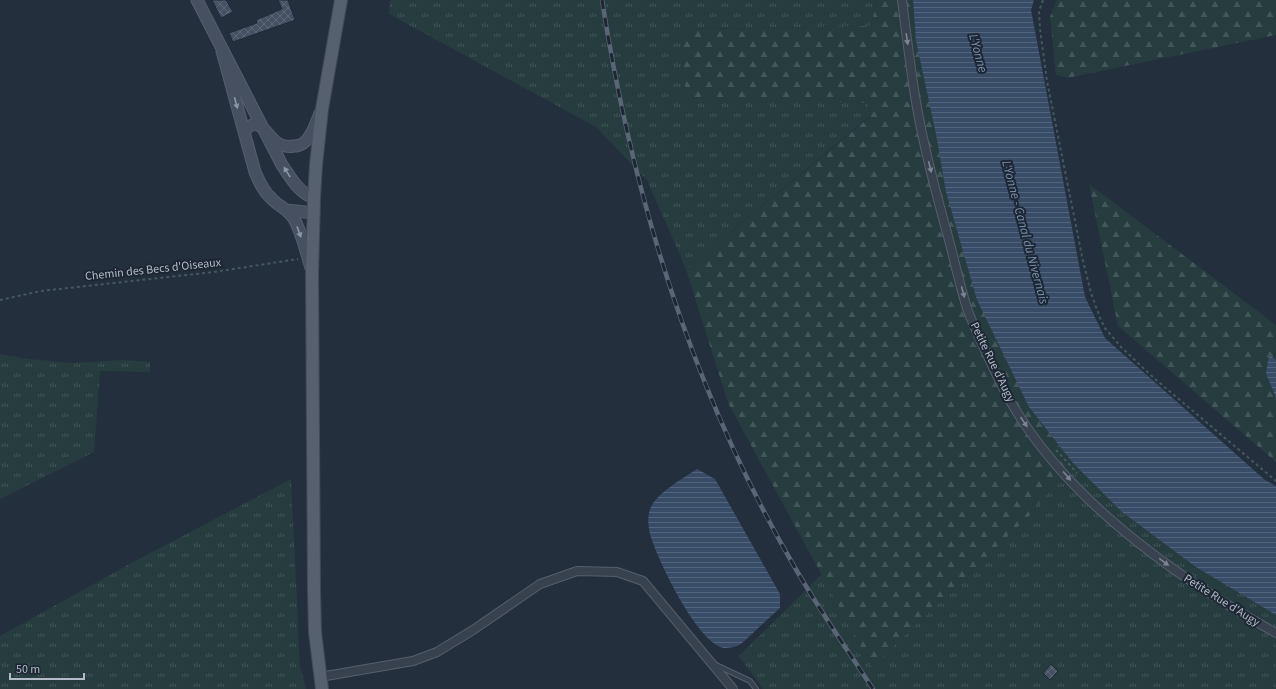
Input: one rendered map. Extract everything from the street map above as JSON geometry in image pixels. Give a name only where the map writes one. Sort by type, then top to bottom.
[{"type":"main road","points":[[197,0],[261,126],[290,178],[308,196],[314,198]]},
{"type":"main road","points":[[322,689],[315,632],[314,590],[312,274],[314,198],[322,109],[342,0]]},
{"type":"main road","points":[[222,51],[255,172],[260,184],[270,198],[286,210],[293,218],[299,229],[312,274]]},
{"type":"main road","points":[[244,131],[250,125],[254,124],[261,126],[276,142],[282,145],[297,146],[305,142],[310,136],[322,109]]},
{"type":"main road","points":[[286,210],[314,213]]},
{"type":"street","name":"Petite Rue d'Augy","points":[[902,0],[915,97],[925,148],[940,209],[968,310],[990,363],[1008,398],[1046,452],[1080,491],[1128,535],[1174,570],[1213,596],[1276,633]]},
{"type":"street","points":[[320,677],[413,661],[437,652],[473,630],[540,584],[577,570],[617,572],[643,581],[733,689]]},
{"type":"lane","points":[[711,663],[750,681],[756,689]]},
{"type":"path","points":[[1043,0],[1039,11],[1040,29],[1048,87],[1083,261],[1100,318],[1112,337],[1132,358],[1276,481]]},
{"type":"path","name":"Chemin des Becs d'Oiseaux","points":[[0,300],[40,291],[214,272],[291,261],[307,256]]},
{"type":"path","points":[[1054,447],[1078,475]]},
{"type":"green space","points":[[390,0],[877,0],[871,26],[681,29],[686,97],[868,102],[870,116],[686,269],[647,180],[596,127],[389,14]]},
{"type":"green space","points":[[877,0],[913,0],[916,41],[1029,407],[1072,462],[1030,515],[872,667],[728,403],[686,269],[870,117],[868,103],[686,97],[681,29],[871,26]]},
{"type":"green space","points":[[1057,0],[1276,0],[1276,35],[1067,78],[1056,75],[1050,17]]},
{"type":"green space","points":[[1089,184],[1276,325],[1276,462],[1118,326]]},
{"type":"green space","points":[[0,354],[28,359],[73,363],[123,360],[150,362],[150,372],[100,371],[94,452],[0,499]]},
{"type":"green space","points":[[1072,462],[1276,558],[1276,689],[763,689],[739,656],[822,574],[872,666],[1030,515]]},
{"type":"green space","points":[[291,479],[300,666],[306,689],[0,689],[0,636],[137,560]]},
{"type":"water","points":[[913,0],[1034,0],[1031,10],[1085,297],[1105,338],[1265,480],[1276,486],[1276,615],[1196,567],[1122,512],[1072,462],[1029,407],[977,300],[946,192],[936,134],[916,41]]},
{"type":"water","points":[[1269,355],[1276,360],[1276,398],[1266,373]]},
{"type":"water","points":[[697,469],[715,479],[780,594],[780,608],[738,646],[725,648],[715,644],[703,633],[691,618],[670,580],[649,531],[649,513],[654,501],[672,486]]},
{"type":"building","points":[[212,0],[226,0],[233,12],[221,18]]},
{"type":"building","points":[[278,0],[288,0],[295,20],[233,42],[229,33],[257,23],[256,20],[282,9]]},
{"type":"building","points":[[1051,664],[1058,671],[1050,680],[1043,673]]},
{"type":"railway","points":[[602,0],[615,74],[631,148],[650,220],[672,292],[697,363],[726,432],[758,500],[803,582],[873,689]]},
{"type":"water label","name":"L'Yonne","points":[[979,53]]},
{"type":"water label","name":"L'Yonne - Canal du Nivernais","points":[[1026,232]]}]
